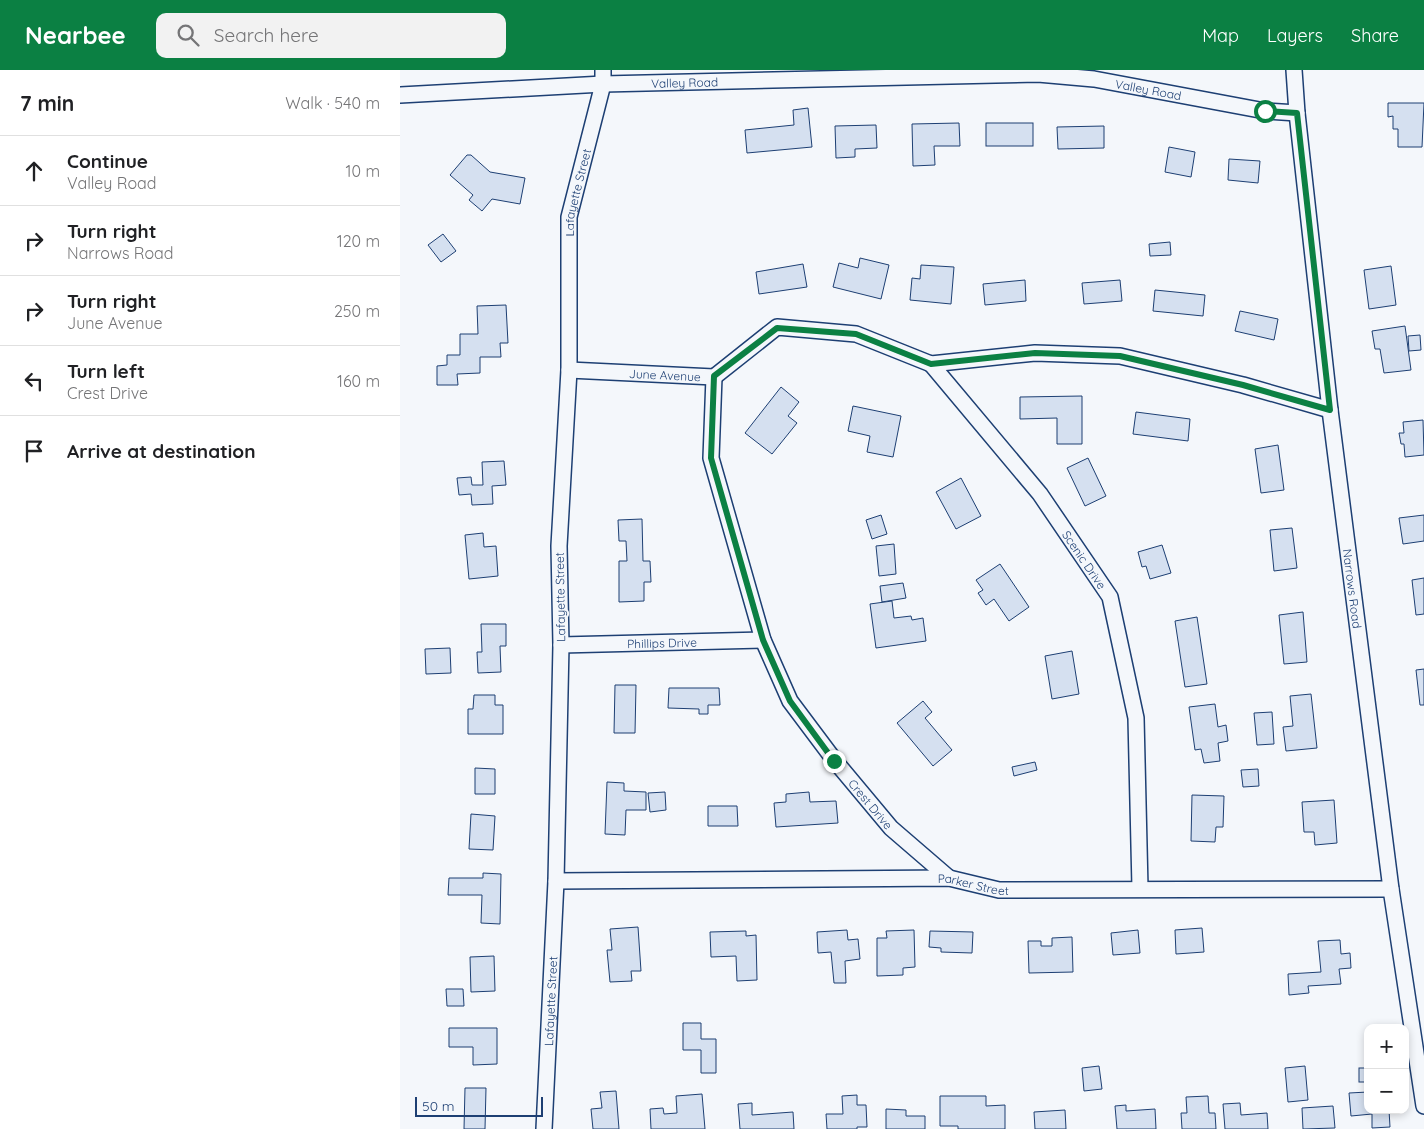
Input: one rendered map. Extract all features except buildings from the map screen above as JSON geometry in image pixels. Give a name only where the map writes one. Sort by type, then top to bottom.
[{"type":"street","name":"Narrows Road","points":[[1294,70],[1297,113],[1330,410],[1391,889],[1424,1106]]},
{"type":"street","name":"Valley Road","points":[[400,95],[603,77],[1038,74],[1094,79],[1265,111],[1297,113]]},
{"type":"street","name":"Lafayette Street","points":[[544,1129],[556,881],[561,645],[559,546],[569,370],[570,217],[603,77]]},
{"type":"street","name":"June Avenue","points":[[569,370],[714,376],[777,328],[856,334],[931,364],[1035,353],[1120,356],[1243,385],[1330,410]]},
{"type":"street","name":"Scenic Drive","points":[[931,364],[1040,494],[1110,597],[1136,718],[1140,888]]},
{"type":"street","name":"Crest Drive","points":[[714,376],[711,458],[763,640],[790,701],[834,761],[891,828],[949,878]]},
{"type":"street","name":"Phillips Drive","points":[[561,645],[763,640]]},
{"type":"street","name":"Parker Street","points":[[556,881],[949,878],[999,890],[1140,888],[1391,889]]},
{"type":"route","points":[[834,761],[790,701],[763,640],[711,458],[714,376],[777,328],[856,334],[931,364],[1035,353],[1120,356],[1243,385],[1330,410],[1297,113],[1265,111]]}]
